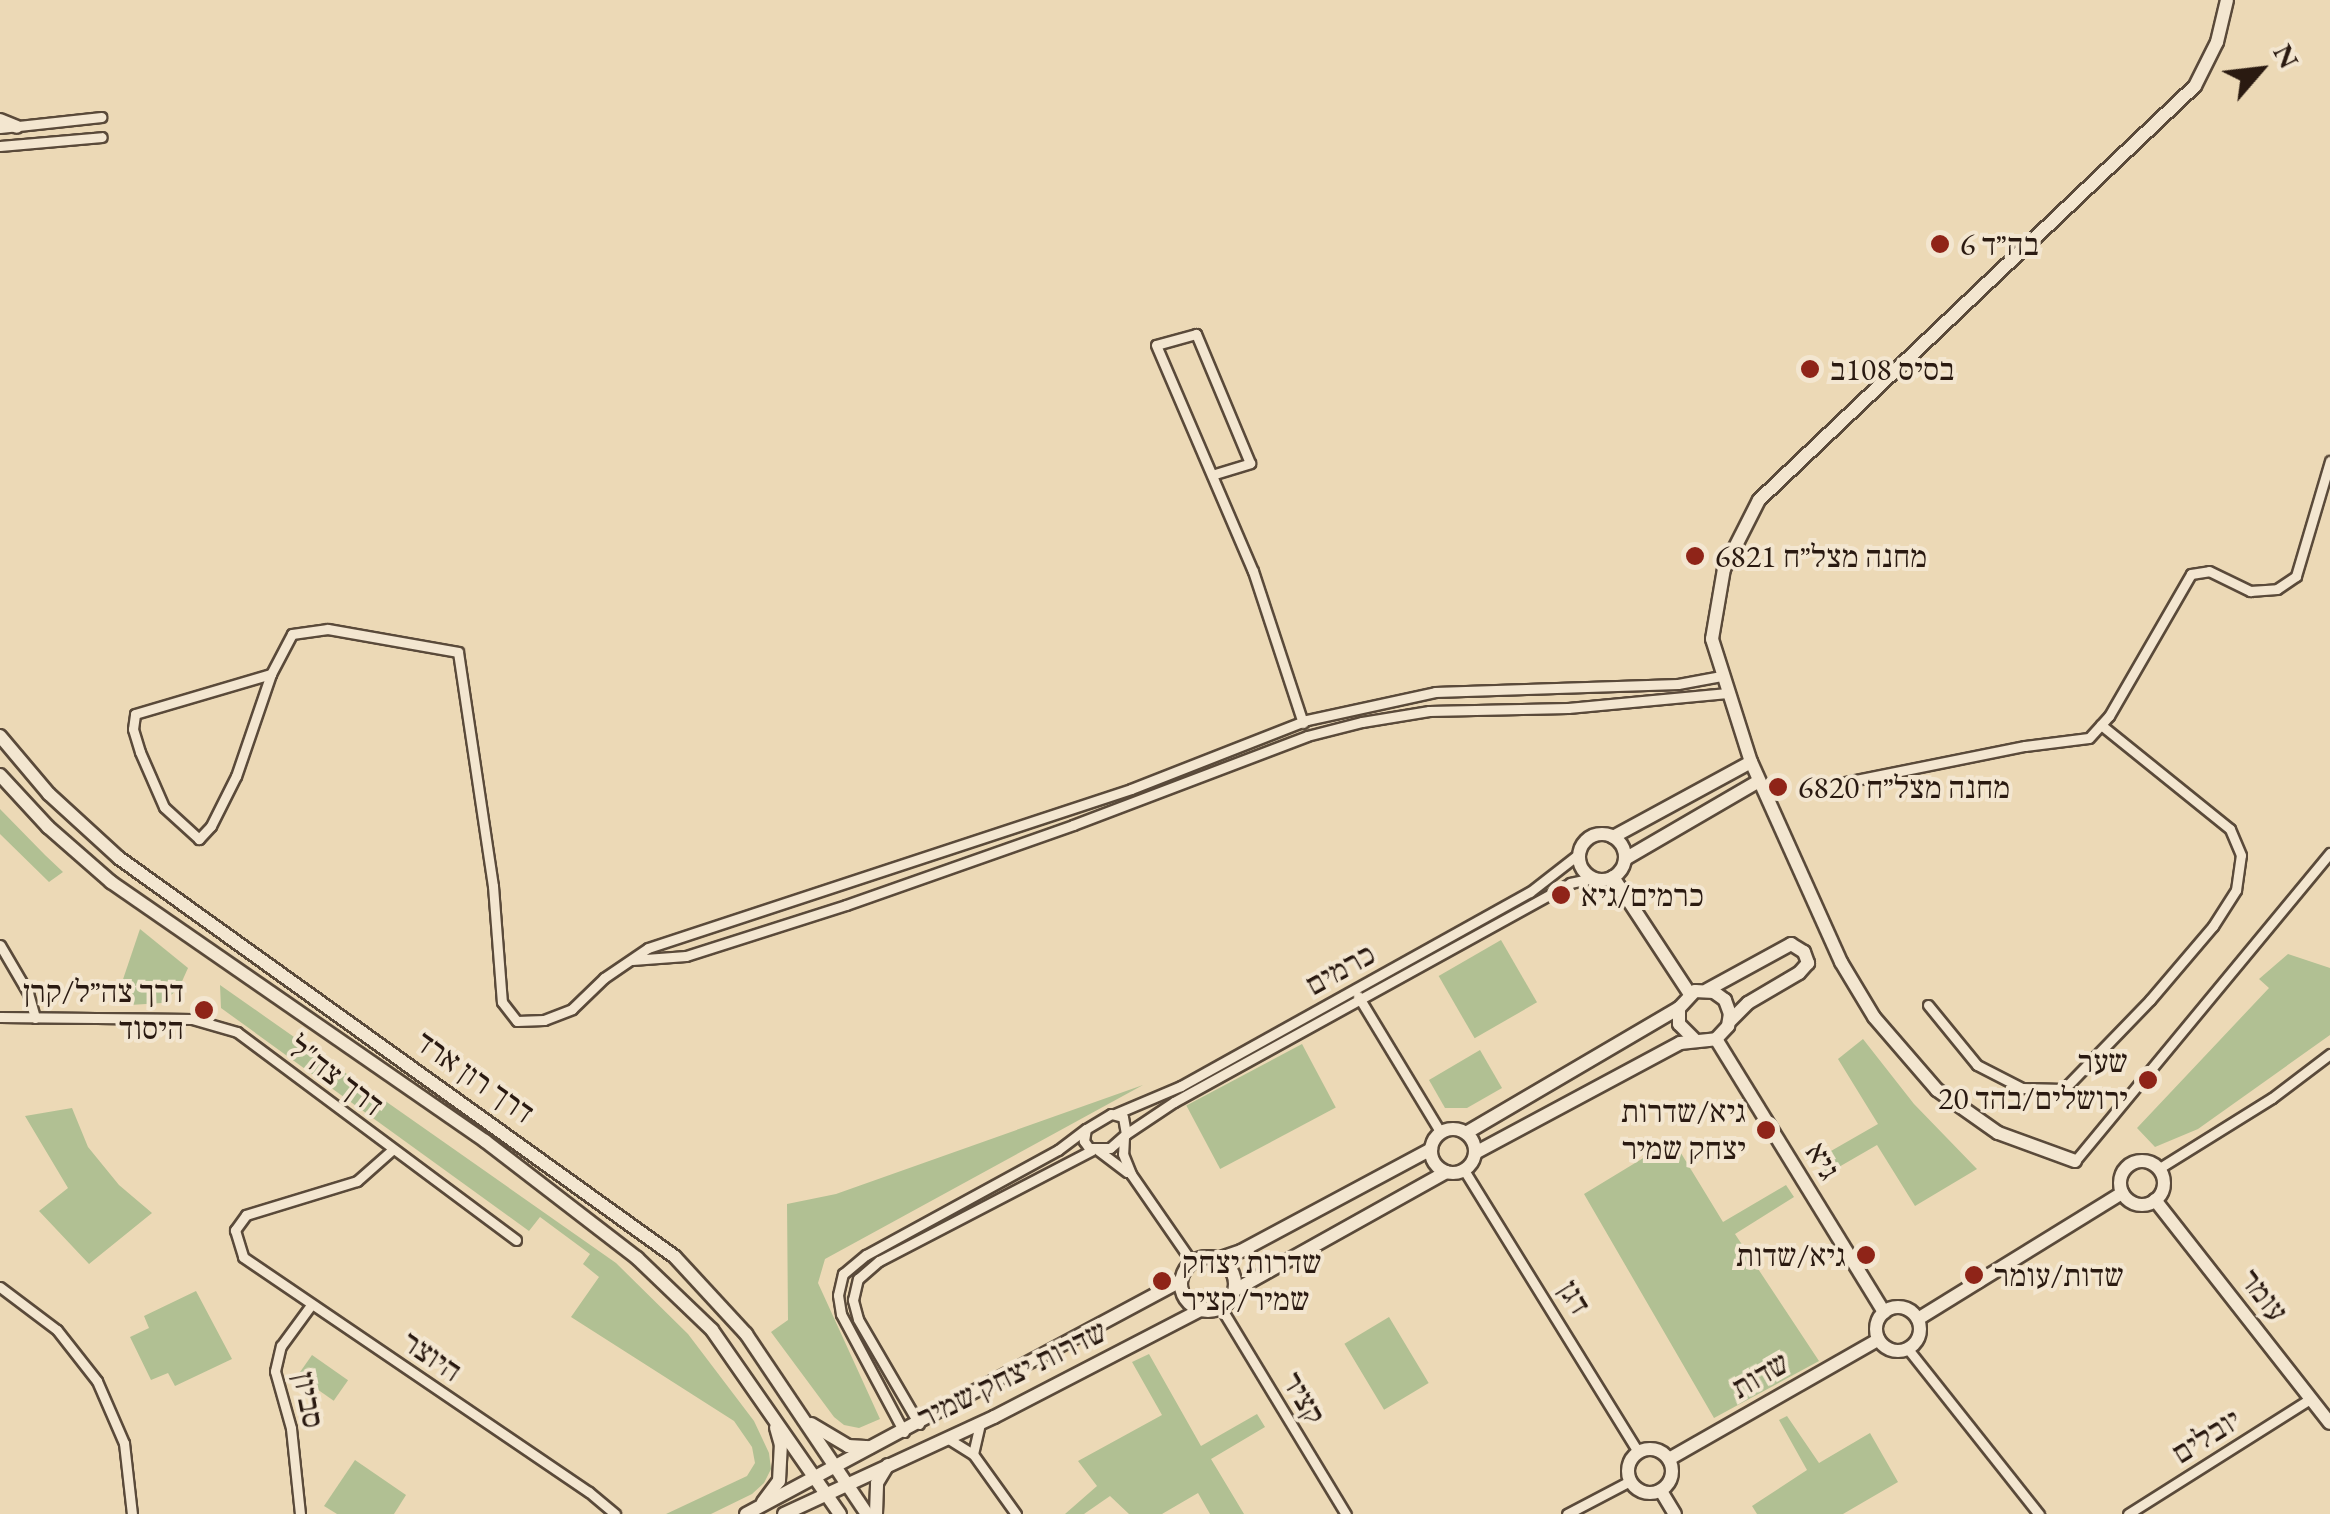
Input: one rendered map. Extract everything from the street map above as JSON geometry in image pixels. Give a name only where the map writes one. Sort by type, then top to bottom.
[{"type":"street","points":[[2227,0],[2217,42],[2195,86],[1759,500],[1724,569],[1712,638],[1721,676],[1759,781],[1841,962],[1874,1017],[1938,1090],[1998,1133],[2076,1162],[2330,852]]},
{"type":"street","points":[[0,128],[100,118]]},
{"type":"street","points":[[0,120],[17,127]]},
{"type":"street","points":[[0,146],[102,137]]},
{"type":"street","points":[[1214,474],[1250,463],[1196,334],[1156,345],[1214,474],[1306,736]]},
{"type":"street","points":[[1820,787],[2025,746],[2089,738],[2191,574],[2209,571],[2250,591],[2277,589],[2296,576],[2330,461]]},
{"type":"street","points":[[271,674],[135,714],[133,729],[140,752],[164,808],[199,839],[236,776],[271,674],[292,634],[346,632],[458,652],[493,886],[502,1002],[518,1021],[544,1020],[572,1009],[648,948],[1131,789],[1302,721],[1435,692],[1678,684],[1721,676]]},
{"type":"street","points":[[630,960],[686,956],[846,905],[1073,826],[1306,736],[1429,711],[1568,708],[1727,694]]},
{"type":"street","points":[[1928,1005],[1977,1065],[2022,1088],[2064,1090],[2150,1000],[2213,926],[2236,890],[2241,855],[2230,829],[2101,724]]},
{"type":"street","name":"דרך רון ארד","points":[[0,736],[48,794],[119,858],[675,1256],[746,1334],[867,1514]]},
{"type":"street","points":[[1614,878],[1593,878],[1583,870],[1580,853],[1594,836],[1613,837],[1751,762]]},
{"type":"street","name":"דרך רון ארד","points":[[0,775],[48,827],[111,882],[588,1216],[712,1330],[840,1514]]},
{"type":"street","points":[[1614,878],[1625,859],[1759,781]]},
{"type":"street","points":[[1613,837],[1622,846],[1625,859]]},
{"type":"street","name":"כרמים","points":[[1115,1114],[1182,1086],[1530,892],[1580,853]]},
{"type":"street","name":"כרמים","points":[[1125,1135],[1174,1102],[1570,883],[1593,878]]},
{"type":"street","points":[[1614,878],[1690,994]]},
{"type":"street","points":[[1192,1262],[1182,1281],[1188,1302],[1200,1310],[1221,1308],[1235,1290],[1446,1172],[1464,1170],[1476,1153],[1680,1042],[1716,1039],[1738,1010],[1800,973],[1808,963],[1804,952],[1791,944],[1707,990],[1690,994],[1679,1008],[1466,1133]]},
{"type":"street","points":[[0,945],[28,994],[35,1018]]},
{"type":"street","points":[[1355,990],[1441,1133]]},
{"type":"street","points":[[1707,990],[1725,1000],[1730,1021]]},
{"type":"street","points":[[1679,1008],[1680,1024],[1695,1040]]},
{"type":"street","name":"דרך צה\"ל","points":[[0,1018],[192,1020],[236,1032],[516,1240]]},
{"type":"street","name":"גיא","points":[[1716,1039],[1884,1312]]},
{"type":"street","points":[[2158,1170],[2272,1098],[2328,1054]]},
{"type":"street","points":[[904,1432],[841,1314],[838,1295],[843,1274],[866,1254],[1058,1150],[1098,1118],[1115,1114],[1126,1121],[1125,1160],[1192,1262]]},
{"type":"street","points":[[1086,1129],[1084,1141],[1136,1181]]},
{"type":"street","points":[[1192,1262],[1241,1251],[1431,1149],[1441,1133],[1453,1129],[1466,1133],[1476,1153]]},
{"type":"street","points":[[919,1424],[858,1319],[853,1300],[858,1280],[879,1261],[1094,1150],[1110,1148],[1125,1135]]},
{"type":"street","points":[[1431,1149],[1433,1161],[1446,1172]]},
{"type":"street","name":"היוצר","points":[[392,1150],[356,1181],[254,1211],[235,1230],[238,1248],[253,1266],[590,1492],[615,1514]]},
{"type":"street","points":[[2146,1162],[2158,1170],[2163,1182],[2155,1200],[2137,1204],[2122,1193],[2120,1180],[2132,1163],[2146,1162]]},
{"type":"street","name":"דגן","points":[[1464,1170],[1638,1452]]},
{"type":"street","points":[[1918,1319],[2122,1193]]},
{"type":"street","name":"עומר","points":[[2155,1200],[2330,1423]]},
{"type":"street","points":[[1218,1259],[1230,1268],[1235,1290]]},
{"type":"street","name":"שדרות יצחק שמיר","points":[[745,1514],[1182,1281]]},
{"type":"street","points":[[0,1287],[57,1330],[97,1381],[124,1443],[132,1514]]},
{"type":"street","name":"סביון","points":[[300,1514],[290,1428],[275,1371],[281,1346],[310,1305]]},
{"type":"street","name":"קציר","points":[[1221,1308],[1346,1514]]},
{"type":"street","points":[[1902,1308],[1918,1319],[1918,1340],[1908,1350],[1888,1350],[1878,1340],[1876,1325],[1884,1312],[1902,1308]]},
{"type":"street","name":"שדרות יצחק שמיר","points":[[784,1514],[980,1424],[1200,1310]]},
{"type":"street","name":"שדות","points":[[1669,1460],[1878,1340]]},
{"type":"street","points":[[1908,1350],[2039,1514]]},
{"type":"street","name":"יובלים","points":[[2128,1514],[2310,1399]]},
{"type":"street","points":[[745,1514],[769,1498],[779,1481],[782,1445],[772,1416]]},
{"type":"street","points":[[806,1420],[848,1446],[886,1442]]},
{"type":"street","points":[[974,1454],[980,1424]]},
{"type":"street","points":[[947,1438],[974,1454],[1016,1514]]},
{"type":"street","points":[[1655,1449],[1669,1460],[1672,1477],[1661,1491],[1644,1492],[1630,1480],[1629,1465],[1638,1452],[1655,1449]]},
{"type":"street","points":[[876,1514],[878,1483],[888,1465]]},
{"type":"street","points":[[1568,1514],[1630,1480]]},
{"type":"street","points":[[1661,1491],[1675,1514]]},
{"type":"green space","points":[[0,809],[63,872],[49,882],[0,834]]},
{"type":"green space","points":[[140,929],[188,968],[179,988],[162,1003],[114,1006]]},
{"type":"green space","points":[[1501,940],[1537,1002],[1475,1038],[1439,976]]},
{"type":"green space","points":[[2288,954],[2330,968],[2330,1035],[2198,1129],[2155,1147],[2137,1128],[2269,988],[2259,979]]},
{"type":"green space","points":[[220,985],[616,1263],[688,1334],[754,1421],[769,1453],[771,1469],[764,1483],[752,1494],[711,1514],[666,1514],[747,1476],[755,1463],[752,1447],[734,1421],[571,1317],[599,1277],[583,1264],[590,1254],[540,1217],[529,1231],[221,1008]]},
{"type":"green space","points":[[1863,1039],[1914,1104],[1977,1169],[1915,1206],[1877,1145],[1825,1175],[1817,1159],[1878,1124],[1838,1059]]},
{"type":"green space","points":[[1302,1044],[1336,1108],[1220,1169],[1186,1106]]},
{"type":"green space","points":[[1480,1050],[1502,1088],[1467,1108],[1445,1108],[1429,1080]]},
{"type":"green space","points":[[1143,1085],[825,1259],[818,1283],[880,1419],[859,1428],[844,1425],[834,1417],[771,1332],[788,1320],[787,1204],[836,1194]]},
{"type":"green space","points":[[72,1108],[88,1147],[119,1185],[152,1213],[89,1264],[39,1211],[68,1188],[25,1116]]},
{"type":"green space","points":[[1673,1140],[1723,1222],[1786,1185],[1794,1197],[1735,1234],[1819,1361],[1714,1418],[1584,1194]]},
{"type":"green space","points":[[196,1291],[232,1359],[175,1386],[168,1373],[151,1380],[130,1337],[149,1328],[144,1316]]},
{"type":"green space","points":[[1389,1317],[1429,1383],[1384,1410],[1344,1344]]},
{"type":"green space","points":[[1149,1354],[1201,1446],[1257,1414],[1265,1427],[1211,1459],[1244,1514],[1210,1514],[1198,1493],[1162,1514],[1129,1514],[1110,1496],[1084,1514],[1065,1514],[1097,1486],[1078,1461],[1162,1415],[1132,1362]]},
{"type":"green space","points":[[312,1355],[348,1380],[334,1401],[298,1375]]},
{"type":"green space","points":[[1787,1416],[1819,1463],[1870,1433],[1898,1482],[1843,1514],[1757,1514],[1752,1506],[1807,1470],[1779,1420]]},
{"type":"green space","points":[[355,1460],[406,1495],[394,1514],[337,1514],[324,1506]]},
{"type":"place","name":"בה״ד 6","points":[[1940,244]]},
{"type":"place","name":"בסיס 108ב","points":[[1810,369]]},
{"type":"place","name":"מחנה מצל״ח 6821","points":[[1695,556]]},
{"type":"place","name":"מחנה מצל״ח 6820","points":[[1778,787]]},
{"type":"place","name":"כרמים/גיא","points":[[1561,895]]},
{"type":"place","name":"דרך צה״ל/קרן היסוד","points":[[204,1010]]},
{"type":"place","name":"שער ירושלים/בהד 20","points":[[2148,1080]]},
{"type":"place","name":"גיא/שדרות יצחק שמיר","points":[[1766,1130]]},
{"type":"place","name":"גיא/שדות","points":[[1866,1255]]},
{"type":"place","name":"שדות/עומר","points":[[1974,1275]]},
{"type":"place","name":"שדרות יצחק שמיר/קציר","points":[[1162,1281]]}]
